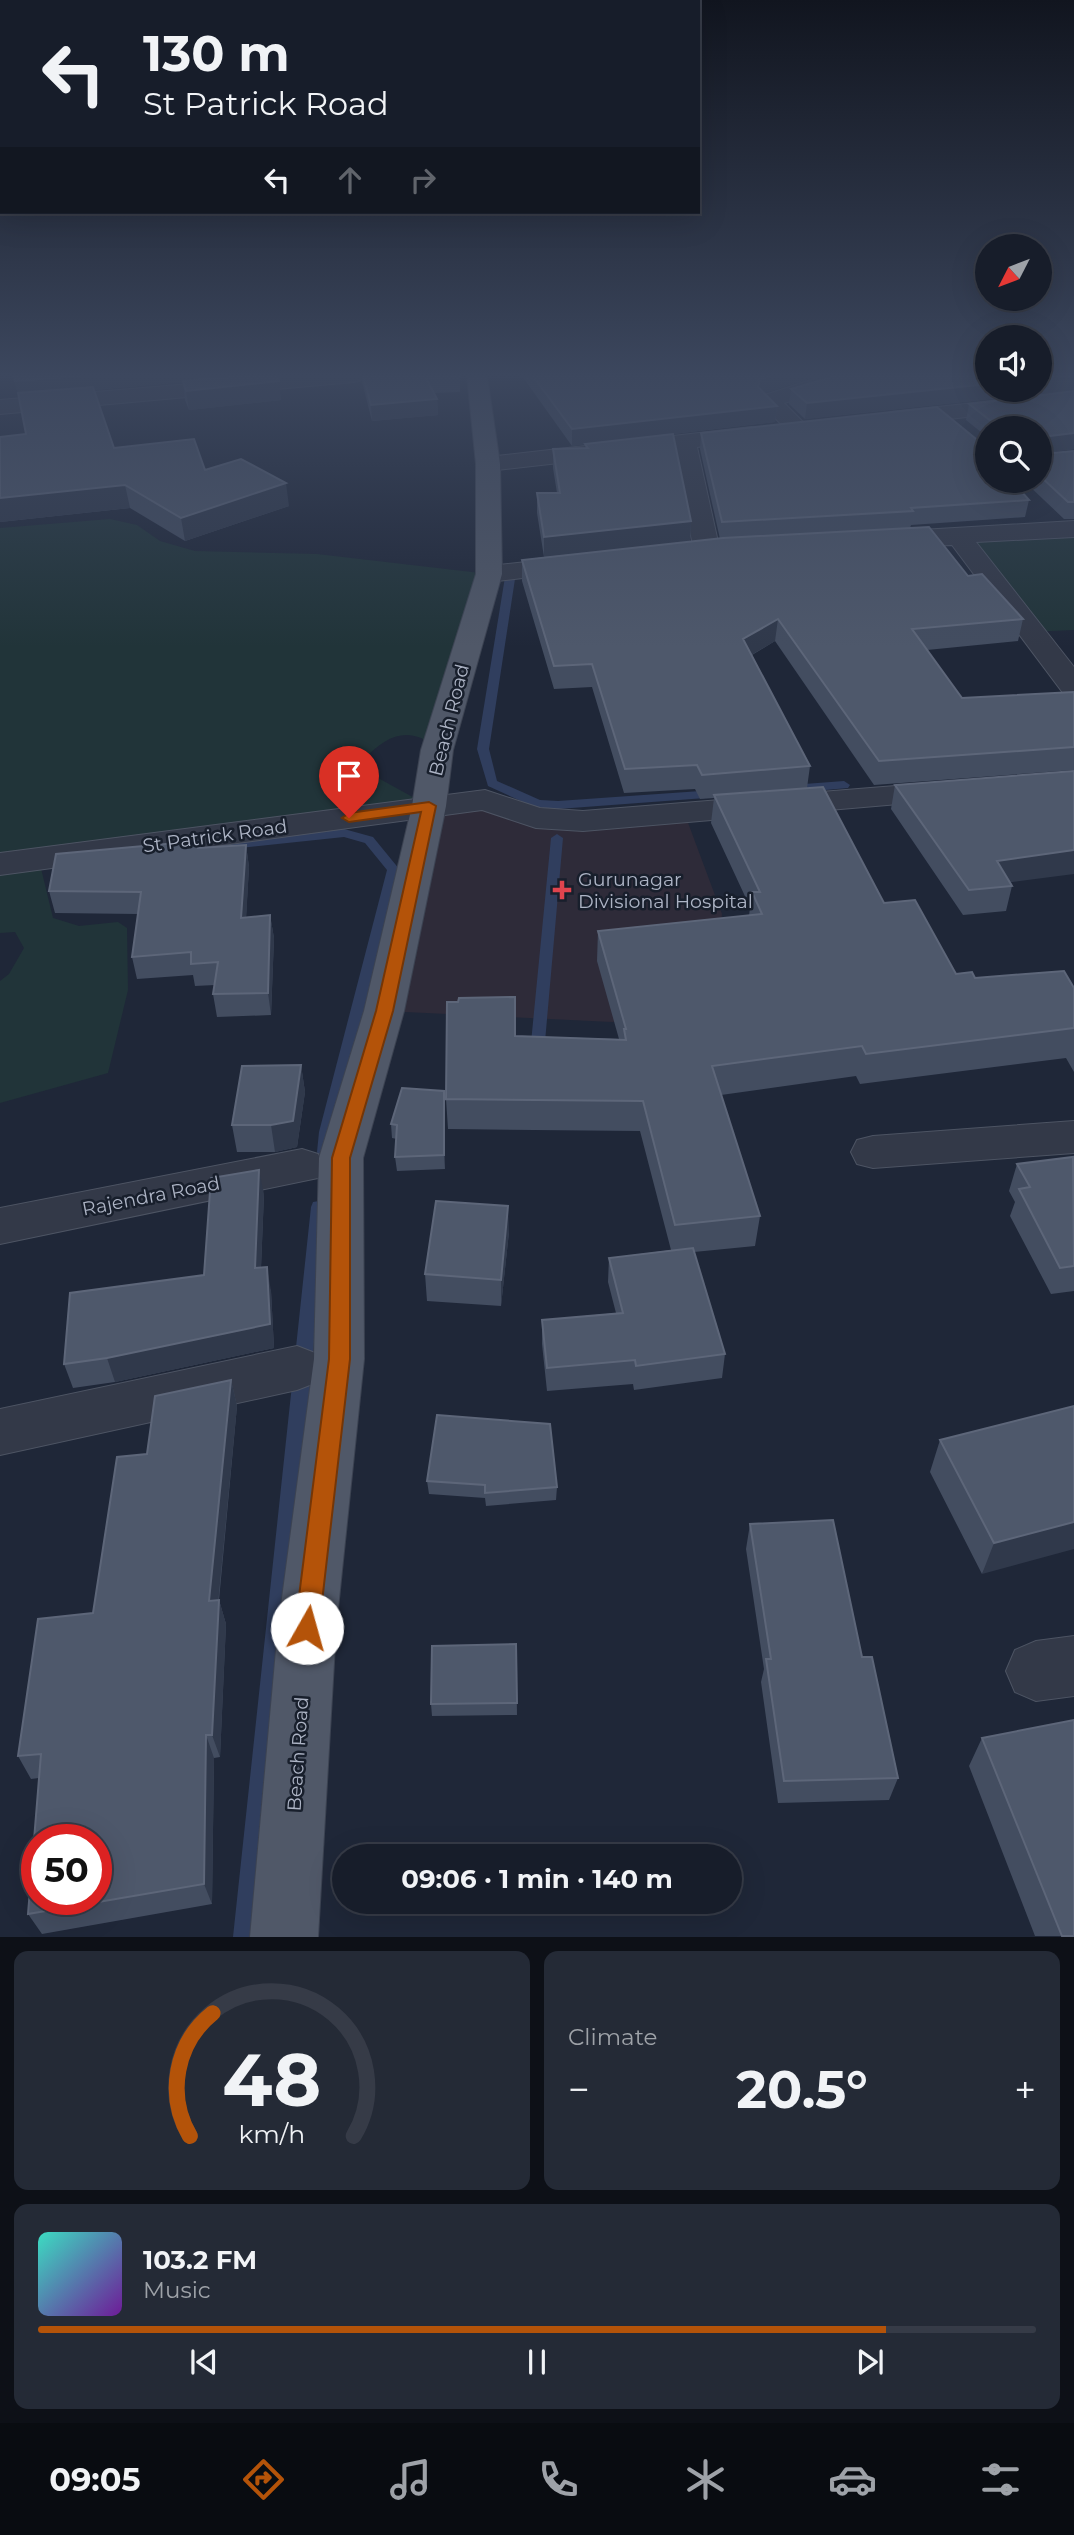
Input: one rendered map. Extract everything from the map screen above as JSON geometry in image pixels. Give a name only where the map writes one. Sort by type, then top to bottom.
[{"type":"main road","name":"Beach Road","points":[[284,1937],[307,1628],[339,1359],[341,1158],[384,1011],[429,806],[437,750],[489,574],[488,466]]},
{"type":"street","points":[[689,466],[707,551]]},
{"type":"street","points":[[1036,511],[1065,530]]},
{"type":"street","points":[[862,542],[1065,530]]},
{"type":"street","points":[[956,537],[1074,687]]},
{"type":"street","points":[[681,554],[734,548]]},
{"type":"street","points":[[489,574],[597,562]]},
{"type":"street","name":"St Patrick Road","points":[[0,863],[485,800],[536,818],[583,821],[976,789]]},
{"type":"street","points":[[873,1152],[1074,1138]]},
{"type":"street","name":"Rajendra Road","points":[[0,1226],[302,1166]]},
{"type":"street","points":[[0,1432],[297,1368]]},
{"type":"shaded area","name":"Gurunagar Divisional Hospital","points":[[485,800],[536,818],[684,812],[722,914],[719,944],[659,1019],[612,1022],[384,1011],[429,806]]},
{"type":"green space","points":[[110,519],[137,525],[160,541],[195,551],[317,554],[489,574],[438,748],[417,737],[398,736],[381,744],[363,760],[369,773],[429,806],[39,860],[53,918],[79,926],[118,922],[127,928],[128,990],[108,1073],[0,1103],[0,981],[9,974],[24,948],[15,932],[0,933],[0,528]]},
{"type":"green space","points":[[1074,529],[1074,630],[1030,632],[961,540]]},
{"type":"building","points":[[0,466],[204,466],[205,470],[217,466],[255,466],[286,483],[181,518],[125,485],[0,498]]},
{"type":"building","points":[[556,466],[680,466],[691,521],[544,537],[537,493],[560,493]]},
{"type":"building","points":[[709,466],[975,466],[975,493],[1023,493],[1029,500],[911,508],[913,511],[722,522]]},
{"type":"building","points":[[1052,466],[1074,466],[1074,502],[1068,502],[1052,487]]},
{"type":"building","points":[[929,527],[968,576],[982,574],[1023,619],[912,629],[962,698],[1074,692],[1074,747],[879,761],[778,619],[743,639],[810,766],[702,775],[697,765],[625,769],[592,664],[554,666],[522,560],[723,538]]},
{"type":"building","points":[[1074,771],[1074,850],[997,861],[1012,886],[969,890],[895,785]]},
{"type":"building","points":[[823,787],[884,903],[915,900],[956,974],[972,972],[975,978],[1064,971],[1074,988],[1074,1028],[866,1054],[862,1046],[712,1066],[760,1216],[675,1225],[643,1101],[446,1099],[447,1002],[458,1002],[459,998],[515,997],[515,1036],[626,1040],[626,1029],[598,931],[762,914],[752,892],[760,892],[714,795]]},
{"type":"building","points":[[198,841],[198,848],[246,845],[241,918],[270,915],[268,993],[213,994],[218,962],[191,964],[191,952],[132,957],[141,892],[49,891],[56,854]]},
{"type":"building","points":[[301,1065],[293,1121],[271,1125],[232,1125],[242,1066]]},
{"type":"building","points":[[402,1088],[444,1091],[444,1155],[395,1157],[397,1125],[391,1124]]},
{"type":"building","points":[[1073,1157],[1074,1266],[1060,1268],[1019,1189],[1030,1187],[1017,1164]]},
{"type":"building","points":[[259,1170],[255,1268],[267,1267],[270,1324],[107,1358],[64,1364],[70,1293],[204,1275],[211,1178]]},
{"type":"building","points":[[436,1201],[508,1206],[501,1280],[425,1274]]},
{"type":"building","points":[[693,1248],[725,1354],[636,1366],[635,1360],[547,1368],[542,1320],[623,1313],[609,1258]]},
{"type":"building","points":[[231,1380],[209,1601],[219,1600],[212,1735],[206,1735],[204,1884],[112,1900],[112,1824],[35,1824],[41,1754],[18,1756],[38,1619],[93,1613],[117,1457],[147,1454],[155,1396]]},
{"type":"building","points":[[1074,1406],[1074,1522],[994,1543],[940,1440]]},
{"type":"building","points":[[437,1415],[550,1424],[557,1487],[485,1493],[485,1485],[427,1481]]},
{"type":"building","points":[[833,1520],[862,1657],[872,1657],[898,1778],[784,1781],[766,1659],[771,1659],[750,1524]]},
{"type":"building","points":[[516,1644],[517,1703],[431,1704],[432,1646]]},
{"type":"building","points":[[1074,1720],[1074,1936],[1062,1936],[982,1738]]},
{"type":"waterway","points":[[525,575],[510,577],[483,749],[492,783],[538,804],[558,805],[715,794]]},
{"type":"waterway","points":[[791,789],[844,785]]},
{"type":"waterway","points":[[203,848],[344,833],[369,840],[394,870],[327,1132],[325,1152]]},
{"type":"waterway","points":[[537,1053],[557,838]]},
{"type":"waterway","points":[[245,1937],[319,1207]]},
{"type":"place","name":"Gurunagar Divisional Hospital","points":[[562,890]]},
{"type":"route","points":[[307,1628],[339,1359],[341,1158],[384,1011],[429,806],[349,818]]}]
